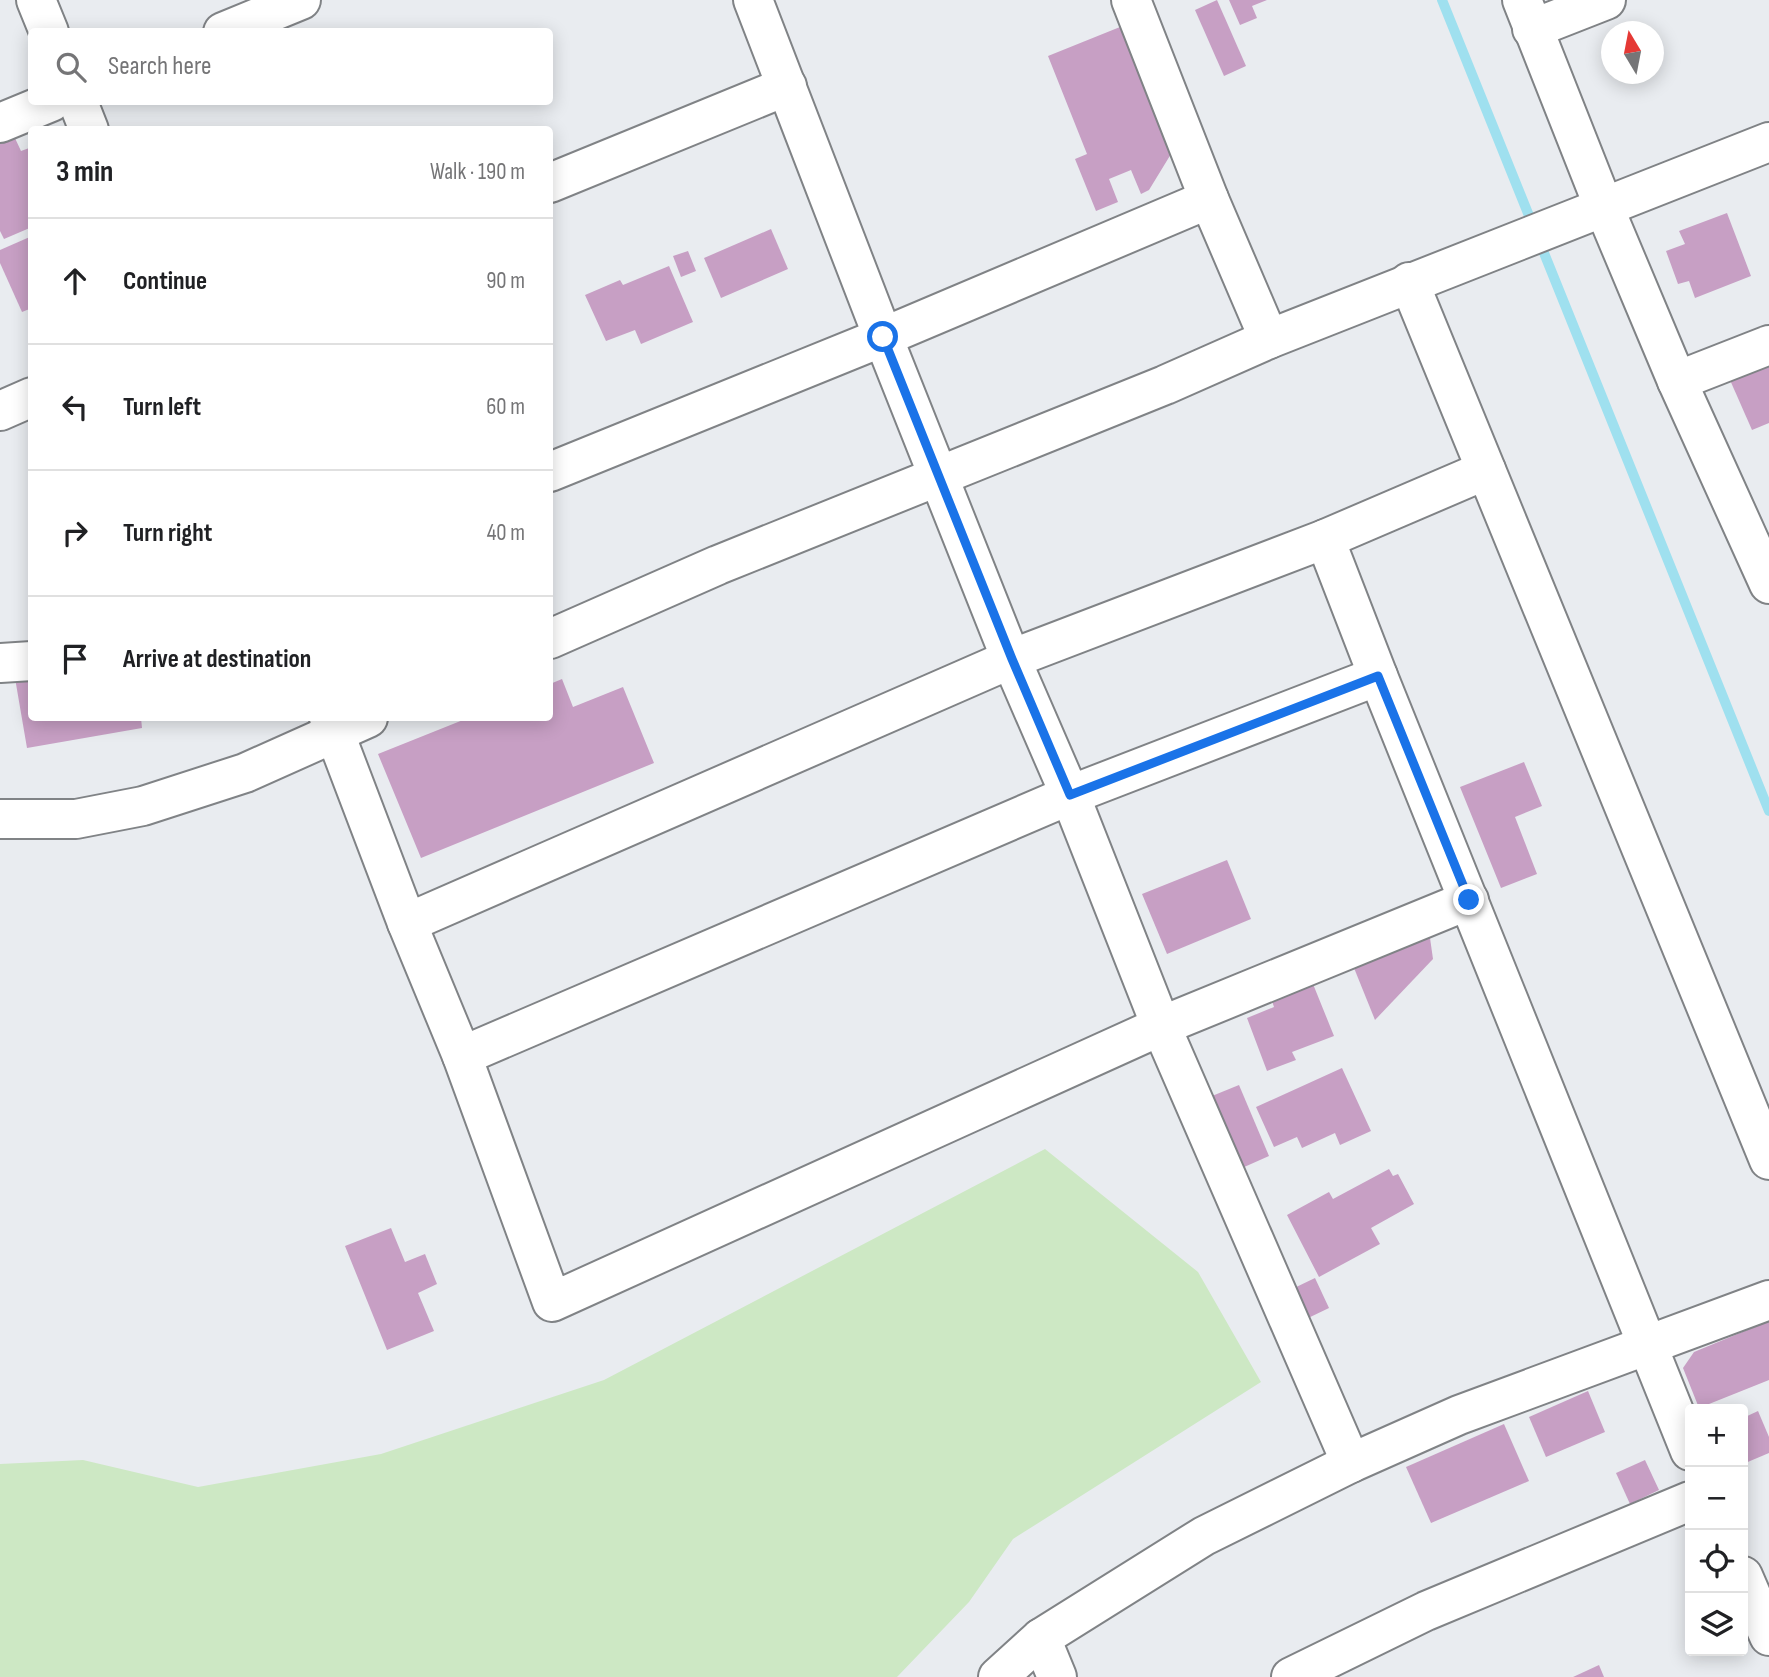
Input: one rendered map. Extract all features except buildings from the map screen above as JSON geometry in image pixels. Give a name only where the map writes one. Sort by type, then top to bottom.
[{"type":"street","points":[[36,0],[47,28]]},
{"type":"street","points":[[233,28],[301,0]]},
{"type":"street","points":[[753,0],[883,337],[1161,1026],[1351,1463]]},
{"type":"street","points":[[1131,0],[1209,199],[1269,339]]},
{"type":"street","points":[[1606,0],[1527,15],[1590,211],[1677,381],[1769,584]]},
{"type":"street","points":[[553,182],[787,86]]},
{"type":"street","points":[[0,123],[44,105]]},
{"type":"street","points":[[79,105],[87,126]]},
{"type":"street","points":[[553,638],[718,565],[1165,385],[1269,339],[1769,142]]},
{"type":"street","points":[[553,471],[883,337],[1209,199]]},
{"type":"street","points":[[1409,282],[1769,1160]]},
{"type":"street","points":[[1677,381],[1769,345]]},
{"type":"street","points":[[0,411],[28,399]]},
{"type":"street","points":[[407,923],[1012,659],[1325,539],[1486,471]]},
{"type":"street","points":[[1325,539],[1685,1438]]},
{"type":"street","points":[[0,663],[28,662]]},
{"type":"street","points":[[462,1056],[1070,795],[1378,676]]},
{"type":"street","points":[[0,819],[76,819],[143,806],[245,772],[344,722],[407,923],[462,1056],[552,1302],[1161,1026],[1469,900]]},
{"type":"street","points":[[998,1677],[1041,1638],[1204,1536],[1351,1463],[1459,1415],[1769,1300]]},
{"type":"street","points":[[1291,1677],[1426,1611],[1685,1503]]},
{"type":"street","points":[[1748,1588],[1769,1636]]},
{"type":"street","points":[[1041,1638],[1057,1677]]},
{"type":"green space","points":[[1045,1149],[1198,1272],[1261,1382],[1013,1539],[969,1602],[897,1677],[0,1677],[0,1464],[83,1460],[198,1487],[381,1454],[604,1380]]},
{"type":"waterway","points":[[1442,0],[1769,811]]},
{"type":"route","points":[[883,337],[1012,659],[1070,795],[1378,676],[1469,900]]}]
